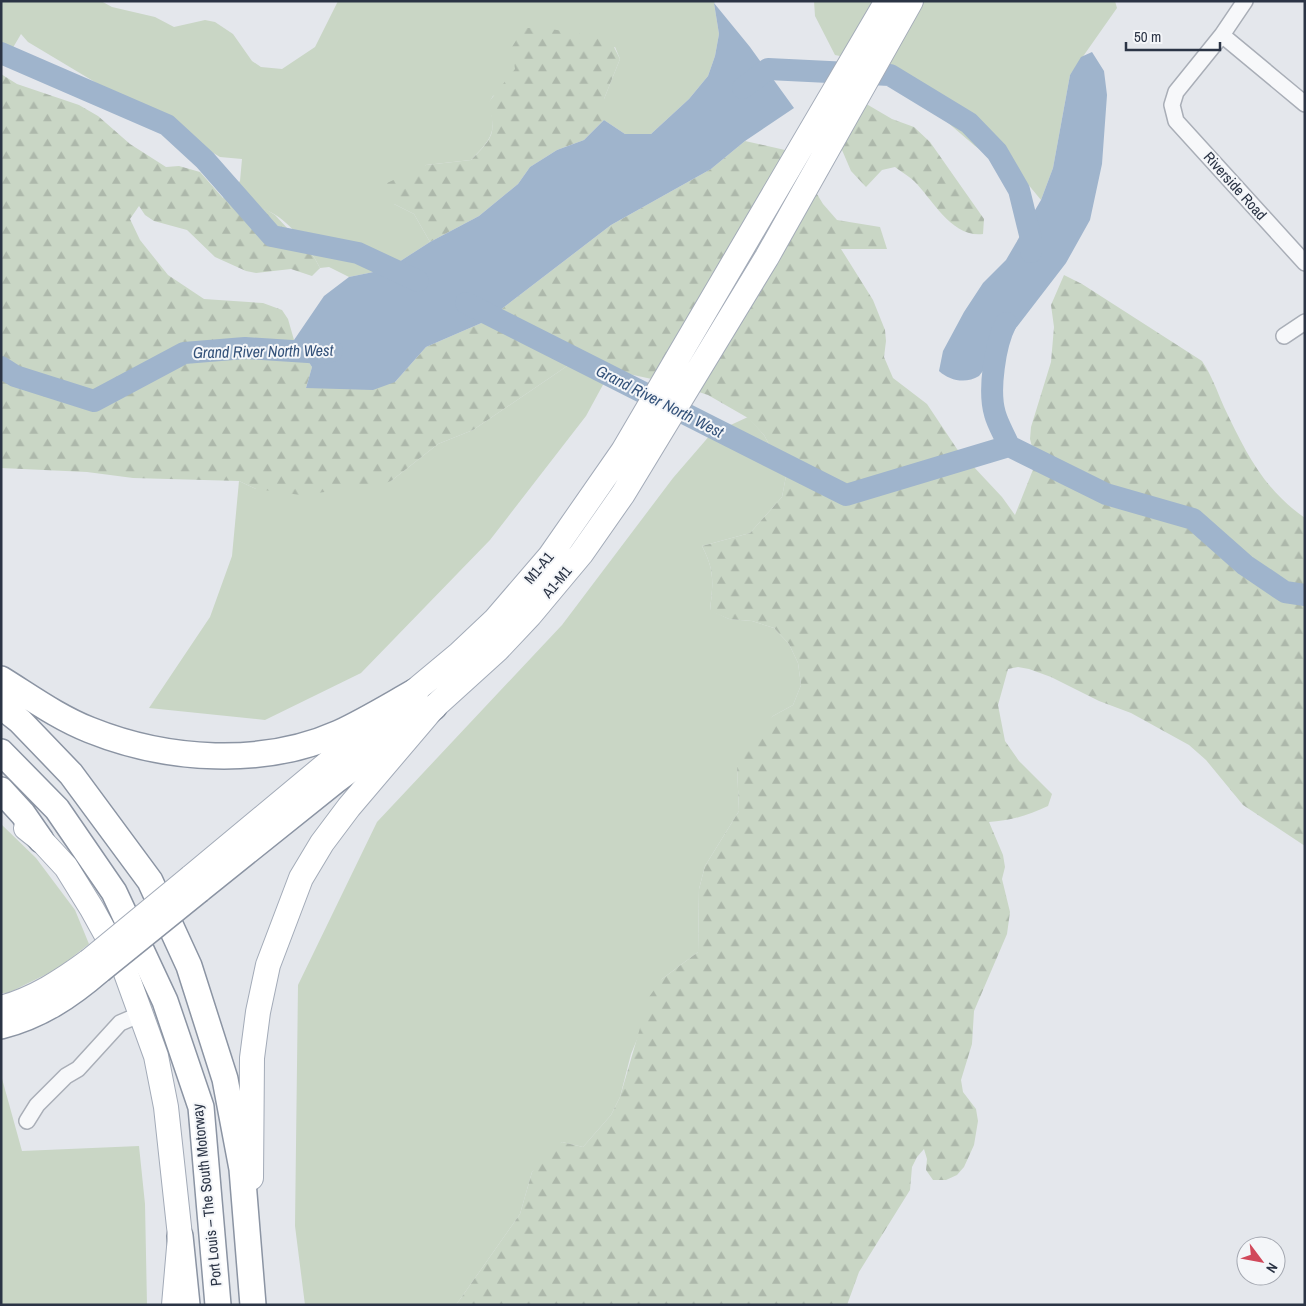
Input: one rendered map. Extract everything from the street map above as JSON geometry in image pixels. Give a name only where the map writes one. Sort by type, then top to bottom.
[{"type":"highway","points":[[1,679],[90,730],[138,744],[190,755],[262,755],[303,746],[339,733],[416,691]]},
{"type":"highway","points":[[1,706],[20,721],[71,774],[150,881],[189,966],[225,1079],[242,1169],[253,1305]]},
{"type":"highway","points":[[1,1026],[16,1022],[59,1003],[94,965],[195,884],[434,707]]},
{"type":"highway","name":"Port Louis – The South Motorway","points":[[1,752],[57,809],[114,892],[164,1001],[201,1107],[218,1305]]},
{"type":"highway","points":[[1,790],[23,814],[41,840]]},
{"type":"highway","points":[[249,1249],[251,1191]]},
{"type":"highway","points":[[180,1236],[187,1305]]},
{"type":"main road","points":[[648,431],[887,1]]},
{"type":"main road","points":[[648,431],[767,257],[911,1]]},
{"type":"main road","name":"M1-A1","points":[[195,884],[328,761],[416,691],[495,620],[550,556],[648,431]]},
{"type":"main road","name":"A1-M1","points":[[260,1305],[251,1191],[252,1058],[268,965],[301,878],[322,843],[349,807],[434,707],[498,649],[581,554],[623,494],[648,431]]},
{"type":"main road","points":[[1,808],[41,840],[66,867],[123,965],[156,1056],[164,1098],[180,1236],[174,1305]]},
{"type":"main road","points":[[1,1008],[45,991],[94,965]]},
{"type":"street","points":[[1245,1],[1222,35],[1305,104]]},
{"type":"street","name":"Riverside Road","points":[[1222,35],[1176,92],[1172,105],[1176,121],[1305,263]]},
{"type":"street","points":[[1284,336],[1305,322]]},
{"type":"street","points":[[27,1121],[44,1098],[66,1076],[78,1069],[120,1023],[141,1014]]},
{"type":"green space","points":[[1,1],[101,1],[112,7],[155,17],[174,27],[205,20],[215,22],[233,34],[252,61],[261,67],[282,69],[315,47],[338,1],[716,1],[714,3],[719,34],[715,56],[708,76],[689,99],[651,134],[625,134],[604,120],[604,99],[620,59],[615,47],[493,96],[489,103],[493,121],[491,134],[471,160],[426,165],[394,204],[414,214],[430,242],[388,269],[349,277],[329,267],[320,268],[298,235],[276,215],[257,207],[223,198],[240,181],[242,159],[220,157],[28,42],[21,34],[1,68]]},
{"type":"green space","points":[[814,1],[1115,1],[1117,8],[1070,75],[1053,168],[1041,200],[1022,177],[975,146],[939,115],[907,78],[878,64],[835,55],[815,16]]},
{"type":"green space","points":[[524,28],[545,28],[610,39],[620,59],[604,99],[604,120],[584,140],[557,150],[530,167],[518,184],[479,216],[430,242],[414,214],[394,204],[387,183],[426,165],[471,160],[484,146],[491,134],[492,128],[488,103],[515,69],[512,47]]},
{"type":"green space","points":[[1,74],[17,84],[79,105],[98,116],[130,144],[166,167],[179,166],[200,172],[223,198],[267,210],[275,215],[314,257],[320,268],[312,276],[291,269],[256,273],[246,271],[215,257],[187,230],[154,221],[145,215],[139,206],[130,219],[140,240],[168,275],[204,299],[263,303],[282,310],[288,319],[294,340],[312,367],[306,388],[395,382],[426,347],[486,321],[611,225],[711,169],[745,141],[785,150],[800,166],[823,204],[837,220],[880,227],[887,249],[841,249],[873,300],[885,330],[884,357],[893,378],[927,404],[957,449],[1002,497],[1015,515],[1036,462],[1030,439],[1031,427],[1051,362],[1054,327],[1051,305],[1064,275],[1082,284],[1202,361],[1212,378],[1240,439],[1266,482],[1290,507],[1305,518],[1305,846],[1243,805],[1206,760],[1189,745],[1131,713],[1099,701],[1051,677],[1029,669],[1018,667],[1008,669],[998,705],[1005,741],[1019,761],[1052,794],[1048,806],[1027,815],[989,822],[1003,855],[1005,867],[1002,879],[1010,912],[1007,934],[974,1011],[972,1044],[961,1080],[963,1092],[976,1109],[978,1121],[974,1145],[964,1167],[957,1175],[946,1180],[933,1180],[926,1170],[927,1159],[924,1149],[917,1157],[912,1167],[910,1190],[859,1272],[847,1305],[456,1305],[520,1214],[532,1172],[545,1154],[562,1142],[583,1147],[611,1115],[620,1097],[649,997],[662,979],[698,952],[699,889],[705,866],[739,811],[737,767],[744,746],[773,716],[793,705],[801,685],[798,663],[789,644],[774,628],[752,621],[729,619],[710,611],[712,577],[702,546],[750,533],[782,497],[786,476],[764,435],[748,418],[708,395],[675,384],[573,362],[473,430],[438,444],[391,481],[380,485],[301,495],[256,489],[239,481],[133,478],[87,472],[1,468]]},
{"type":"green space","points":[[863,102],[892,119],[914,127],[930,142],[984,219],[983,234],[972,234],[953,224],[910,177],[895,167],[882,170],[866,187],[851,171],[842,150],[821,142]]},
{"type":"green space","points":[[573,362],[611,370],[586,416],[490,540],[361,673],[265,720],[149,708],[210,617],[232,556],[239,481],[256,489],[391,481],[438,444],[473,430]]},
{"type":"green space","points":[[748,417],[764,435],[786,476],[782,497],[750,533],[702,546],[712,577],[710,610],[729,619],[752,621],[774,628],[789,644],[798,663],[801,685],[793,705],[773,716],[737,767],[739,811],[705,866],[699,889],[698,952],[662,979],[631,1054],[620,1097],[611,1115],[583,1147],[562,1142],[532,1172],[520,1214],[456,1305],[305,1305],[295,1226],[298,985],[377,822],[562,625],[673,478],[711,434]]},
{"type":"green space","points":[[1,824],[36,858],[75,910],[89,944],[57,969],[8,993],[1,993]]},
{"type":"green space","points":[[1,1075],[22,1151],[139,1146],[145,1204],[147,1305],[1,1305]]},
{"type":"water","points":[[714,3],[750,47],[794,108],[745,141],[711,169],[611,225],[486,321],[426,347],[395,382],[373,390],[306,388],[312,367],[294,340],[324,296],[349,277],[388,269],[430,242],[479,216],[518,184],[530,167],[557,150],[584,140],[604,120],[625,134],[651,134],[689,99],[708,76],[715,56],[719,34]]},
{"type":"water","points":[[1092,52],[1104,71],[1107,95],[1102,164],[1090,220],[1066,263],[979,376],[964,381],[948,377],[939,371],[943,351],[964,312],[983,283],[1006,260],[1041,200],[1053,168],[1070,75],[1081,57]]},
{"type":"waterway","points":[[1,53],[167,125],[205,160],[272,236],[358,253],[418,281]]},
{"type":"waterway","points":[[743,88],[768,69],[890,75],[969,123],[997,152],[1019,190],[1031,239],[1031,252]]},
{"type":"waterway","name":"Grand River North West","points":[[466,303],[846,495],[1009,446],[1106,494],[1193,519],[1245,565],[1285,592],[1305,595]]},
{"type":"waterway","points":[[1006,323],[996,355],[992,393],[996,418],[1009,446]]},
{"type":"waterway","name":"Grand River North West","points":[[1,367],[15,376],[94,401],[184,353],[245,348],[323,353],[332,351]]}]
